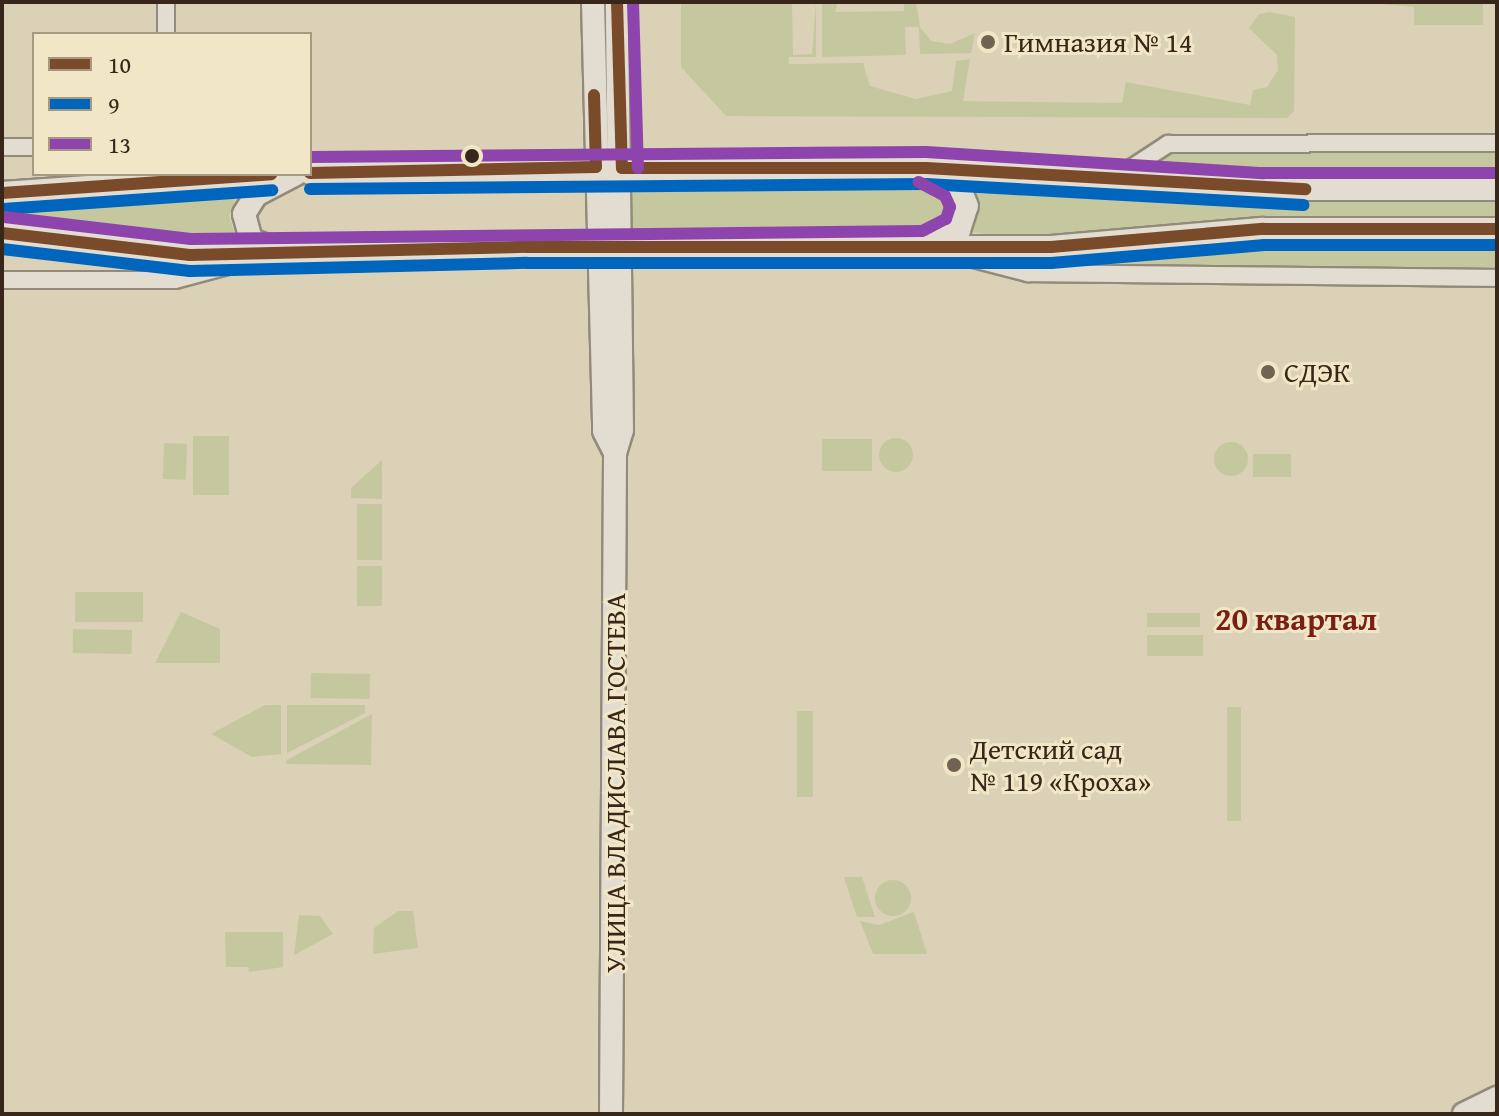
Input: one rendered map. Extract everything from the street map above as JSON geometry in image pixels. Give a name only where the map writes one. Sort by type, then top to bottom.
[{"type":"main road","name":"УЛИЦА ВЛАДИСЛАВА ГОСТЕВА","points":[[593,2],[604,431],[615,453]]},
{"type":"main road","name":"УЛИЦА ВЛАДИСЛАВА ГОСТЕВА","points":[[611,1114],[615,453],[622,430],[622,168],[617,2]]},
{"type":"main road","points":[[312,173],[596,167],[926,168],[1263,189],[1497,189]]},
{"type":"main road","points":[[926,168],[958,184],[967,206],[959,230],[926,247]]},
{"type":"main road","points":[[2,193],[243,176]]},
{"type":"main road","points":[[282,251],[251,240],[244,214],[256,195],[292,176]]},
{"type":"main road","points":[[2,233],[190,255],[282,251],[599,248],[1051,247],[1263,229],[1497,229]]},
{"type":"main road","points":[[1464,1114],[1497,1098]]},
{"type":"street","points":[[166,2],[166,32]]},
{"type":"street","points":[[1113,180],[1168,144],[1497,143]]},
{"type":"street","points":[[2,147],[32,147]]},
{"type":"street","points":[[926,247],[1028,273],[1497,278]]},
{"type":"street","points":[[2,280],[175,280],[282,251]]},
{"type":"green space","points":[[681,2],[792,2],[793,55],[812,54],[816,2],[816,57],[789,57],[789,64],[863,63],[870,86],[916,99],[952,91],[956,61],[970,59],[963,101],[1122,103],[1126,82],[1250,105],[1253,90],[1267,87],[1278,70],[1277,55],[1249,28],[1259,14],[1269,12],[1295,17],[1294,111],[1287,118],[726,116],[681,67]]},
{"type":"green space","points":[[822,2],[838,2],[835,12],[904,11],[904,2],[916,2],[920,27],[931,41],[950,44],[975,33],[971,53],[920,54],[919,27],[905,27],[906,55],[822,57]]},
{"type":"green space","points":[[1359,2],[1483,2],[1483,25],[1414,25],[1414,7]]},
{"type":"green space","points":[[1497,150],[1497,175],[1473,179],[1140,171],[1177,151]]},
{"type":"green space","points":[[625,181],[932,181],[943,189],[948,206],[945,221],[932,229],[774,228],[625,238]]},
{"type":"green space","points":[[963,183],[1497,199],[1497,220],[1221,220],[1014,237],[962,231]]},
{"type":"green space","points":[[183,186],[238,193],[229,216],[237,241],[2,225],[2,202]]},
{"type":"green space","points":[[1497,237],[1497,267],[1035,268],[1010,262],[1285,238]]},
{"type":"green space","points":[[193,436],[229,436],[229,495],[193,495]]},
{"type":"green space","points":[[896,438],[908,443],[913,455],[908,467],[896,472],[884,467],[879,455],[884,443]]},
{"type":"green space","points":[[822,439],[872,439],[872,471],[822,471]]},
{"type":"green space","points":[[1231,442],[1243,447],[1248,459],[1243,471],[1231,476],[1219,471],[1214,459],[1219,447]]},
{"type":"green space","points":[[164,443],[187,444],[186,480],[163,479]]},
{"type":"green space","points":[[1253,454],[1291,454],[1291,477],[1253,477]]},
{"type":"green space","points":[[382,460],[382,499],[351,498],[351,488]]},
{"type":"green space","points":[[357,504],[382,504],[382,560],[357,560]]},
{"type":"green space","points":[[357,566],[382,566],[382,606],[357,606]]},
{"type":"green space","points":[[75,592],[143,592],[143,622],[75,622]]},
{"type":"green space","points":[[181,612],[220,629],[220,663],[155,663]]},
{"type":"green space","points":[[1147,613],[1200,613],[1200,627],[1147,627]]},
{"type":"green space","points":[[73,629],[132,630],[132,654],[73,653]]},
{"type":"green space","points":[[1147,635],[1203,635],[1203,656],[1147,656]]},
{"type":"green space","points":[[311,673],[370,674],[370,699],[311,698]]},
{"type":"green space","points":[[265,705],[281,705],[281,754],[252,757],[211,734]]},
{"type":"green space","points":[[287,705],[365,705],[365,713],[287,753]]},
{"type":"green space","points":[[1227,707],[1241,707],[1241,821],[1227,821]]},
{"type":"green space","points":[[797,711],[813,711],[813,797],[797,797]]},
{"type":"green space","points":[[372,714],[371,765],[286,764],[287,760]]},
{"type":"green space","points":[[844,877],[862,877],[875,917],[857,917]]},
{"type":"green space","points":[[893,880],[906,885],[911,898],[906,911],[893,916],[880,911],[875,898],[880,885]]},
{"type":"green space","points":[[398,911],[413,911],[418,948],[373,954],[374,928]]},
{"type":"green space","points":[[914,912],[927,954],[873,954],[860,921],[879,925]]},
{"type":"green space","points":[[299,915],[320,916],[333,934],[294,955]]},
{"type":"green space","points":[[225,932],[283,932],[283,967],[249,972],[248,967],[226,967]]},
{"type":"transit line","name":"10","points":[[617,2],[622,168],[926,168],[1305,189]]},
{"type":"transit line","name":"13","points":[[633,2],[638,168]]},
{"type":"transit line","name":"10","points":[[312,173],[596,167],[594,95]]},
{"type":"transit line","name":"13","points":[[312,157],[926,152],[1263,173],[1497,173]]},
{"type":"transit line","name":"10","points":[[2,193],[243,176]]},
{"type":"transit line","name":"13","points":[[4,217],[191,239],[922,231],[946,219],[950,207],[945,196],[919,182]]},
{"type":"transit line","name":"9","points":[[310,189],[926,184],[1303,205]]},
{"type":"transit line","name":"9","points":[[3,209],[272,190]]},
{"type":"transit line","name":"10","points":[[2,233],[190,255],[527,247],[1051,247],[1263,229],[1497,229]]},
{"type":"transit line","name":"9","points":[[2,249],[190,271],[527,263],[1051,263],[1264,245],[1497,245]]},
{"type":"place","name":"Гимназия № 14","points":[[988,42]]},
{"type":"place","name":"СДЭК","points":[[1268,372]]},
{"type":"place","name":"Детский сад № 119 «Кроха»","points":[[954,765]]},
{"type":"district","name":"20 квартал","points":[[1296,619]]}]
